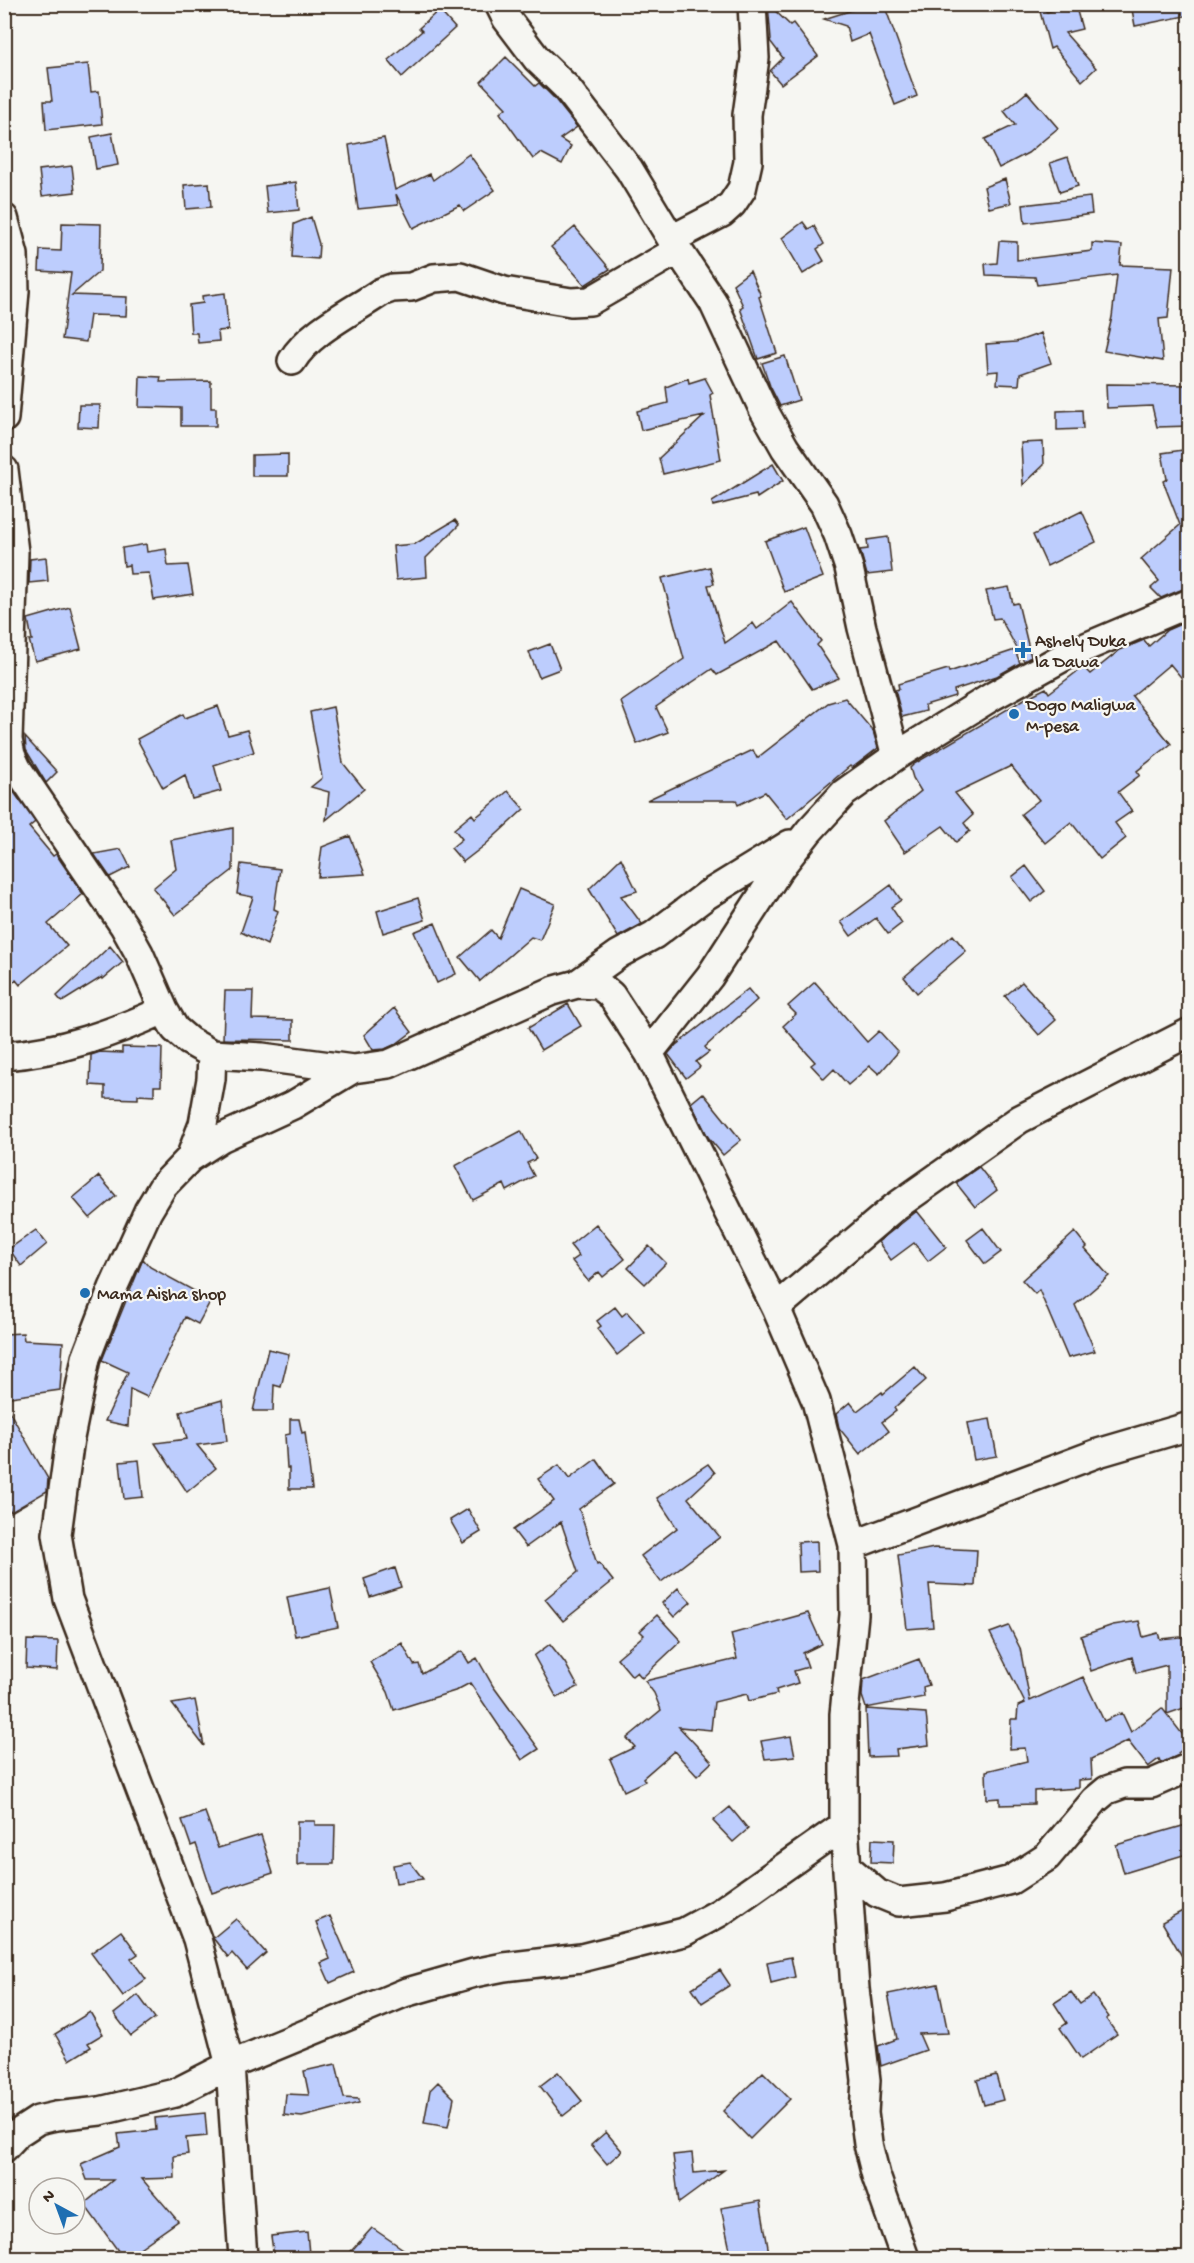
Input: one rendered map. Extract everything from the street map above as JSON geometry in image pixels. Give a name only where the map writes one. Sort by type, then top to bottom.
[{"type":"street","points":[[499,4],[506,18],[537,59],[566,87],[629,170],[713,302],[763,409],[785,448],[824,504],[838,534],[849,568],[862,628],[896,756]]},
{"type":"street","points":[[292,361],[299,349],[310,339],[381,292],[392,288],[411,287],[434,278],[460,276],[504,291],[571,302],[590,301],[722,213],[732,204],[742,189],[748,162],[747,115],[755,58],[752,4]]},
{"type":"street","points":[[4,218],[14,255],[15,273],[4,418]]},
{"type":"street","points":[[4,470],[14,552],[8,740],[11,755],[33,794],[124,926],[175,1029],[189,1041],[212,1054],[262,1057],[352,1069],[389,1064],[552,991],[577,984],[599,985],[611,995],[649,1053],[776,1308],[816,1401],[853,1545],[854,1615],[844,1714],[844,1825],[849,1869],[855,1989],[866,2080],[864,2114],[876,2176],[905,2259]]},
{"type":"street","points":[[649,1053],[710,976],[780,868],[809,831],[844,793],[896,756],[993,696],[1067,655],[1190,603]]},
{"type":"street","points":[[577,984],[619,954],[654,935],[707,895],[809,831]]},
{"type":"street","points":[[4,1056],[33,1054],[105,1035],[164,1010]]},
{"type":"street","points":[[776,1308],[895,1207],[1020,1119],[1190,1032]]},
{"type":"street","points":[[190,1158],[206,1113],[212,1054]]},
{"type":"street","points":[[243,2259],[230,2065],[197,1939],[68,1599],[57,1534],[70,1438],[86,1358],[113,1288],[148,1210],[163,1186],[190,1158],[221,1138],[293,1105],[352,1069]]},
{"type":"street","points":[[853,1545],[1098,1453],[1190,1426]]},
{"type":"street","points":[[849,1869],[877,1893],[899,1902],[945,1897],[1011,1880],[1047,1857],[1095,1800],[1107,1790],[1124,1784],[1151,1784],[1190,1767]]},
{"type":"street","points":[[4,2148],[18,2133],[38,2120],[100,2111],[175,2093],[230,2065],[404,1993],[474,1973],[581,1958],[684,1932],[719,1913],[844,1825]]},
{"type":"building","points":[[768,4],[790,25],[793,23],[818,56],[781,84],[770,71],[783,58],[770,41]]},
{"type":"building","points":[[871,4],[884,4],[917,96],[895,105],[869,34],[850,42],[846,26],[824,19]]},
{"type":"building","points":[[1038,4],[1047,12],[1075,4],[1082,29],[1065,33],[1096,68],[1082,81],[1054,47],[1050,49]]},
{"type":"building","points":[[1131,4],[1190,4],[1190,15],[1135,26]]},
{"type":"building","points":[[439,10],[455,28],[402,77],[388,60],[422,31],[419,28]]},
{"type":"building","points":[[506,57],[535,86],[539,83],[577,127],[560,139],[571,146],[562,164],[541,153],[533,159],[500,113],[506,108],[481,82]]},
{"type":"building","points":[[88,64],[91,92],[99,91],[102,124],[46,130],[44,101],[52,101],[48,68]]},
{"type":"building","points":[[1027,92],[1058,128],[1028,153],[999,168],[985,139],[1015,125],[1004,111]]},
{"type":"building","points":[[112,133],[118,165],[96,169],[91,137]]},
{"type":"building","points":[[384,138],[395,190],[430,174],[433,180],[469,154],[495,190],[464,211],[460,205],[413,228],[396,194],[398,205],[358,209],[349,145]]},
{"type":"building","points":[[1068,157],[1078,186],[1060,192],[1050,163]]},
{"type":"building","points":[[72,166],[75,192],[42,196],[39,170]]},
{"type":"building","points":[[1005,179],[1011,203],[989,208],[984,187]]},
{"type":"building","points":[[296,182],[299,210],[268,213],[265,186]]},
{"type":"building","points":[[209,183],[211,207],[186,209],[184,185]]},
{"type":"building","points":[[1090,197],[1092,214],[1025,223],[1023,205]]},
{"type":"building","points":[[311,217],[319,244],[318,259],[292,257],[294,224]]},
{"type":"building","points":[[803,222],[808,229],[814,226],[824,244],[817,249],[824,261],[803,274],[782,238]]},
{"type":"building","points":[[62,223],[101,224],[100,271],[72,295],[127,297],[126,316],[90,315],[86,342],[62,339],[71,273],[39,271],[40,250],[61,251]]},
{"type":"building","points":[[575,227],[610,269],[585,285],[551,247]]},
{"type":"building","points":[[999,241],[1017,242],[1017,260],[1092,251],[1092,243],[1122,245],[1120,265],[1173,267],[1168,318],[1159,319],[1163,361],[1104,351],[1112,317],[1117,275],[1037,285],[1035,277],[986,275],[985,264],[997,263]]},
{"type":"building","points":[[750,271],[761,296],[759,297],[777,353],[758,359],[740,308],[743,306],[733,284]]},
{"type":"building","points":[[225,293],[228,330],[218,331],[219,341],[198,343],[197,333],[191,333],[189,305],[203,303],[202,296]]},
{"type":"building","points":[[1041,333],[1051,363],[1020,374],[1019,385],[997,384],[998,371],[988,372],[986,344],[1016,342]]},
{"type":"building","points":[[785,356],[799,400],[780,406],[762,363]]},
{"type":"building","points":[[140,376],[161,377],[160,382],[211,381],[211,408],[216,408],[216,426],[181,426],[181,408],[139,407]]},
{"type":"building","points":[[688,378],[689,383],[705,378],[713,393],[710,395],[721,460],[663,474],[659,458],[704,416],[641,430],[637,411],[668,403],[666,387]]},
{"type":"building","points":[[1106,384],[1190,385],[1190,426],[1157,427],[1152,406],[1107,408]]},
{"type":"building","points":[[79,405],[100,405],[99,428],[78,427]]},
{"type":"building","points":[[1082,410],[1083,429],[1057,430],[1057,411]]},
{"type":"building","points":[[1043,442],[1044,465],[1023,485],[1021,443]]},
{"type":"building","points":[[1190,449],[1190,583],[1183,589],[1161,598],[1151,588],[1159,581],[1141,559],[1180,525],[1163,481],[1167,479],[1162,453]]},
{"type":"building","points":[[288,454],[288,476],[252,476],[252,455]]},
{"type":"building","points":[[773,464],[783,481],[757,498],[756,495],[713,506],[712,502]]},
{"type":"building","points":[[1082,511],[1096,542],[1047,566],[1033,535]]},
{"type":"building","points":[[455,520],[459,525],[426,558],[427,577],[396,580],[393,546],[415,544]]},
{"type":"building","points":[[804,527],[823,577],[784,592],[765,541]]},
{"type":"building","points":[[888,537],[892,572],[867,575],[860,550],[868,549],[867,540]]},
{"type":"building","points":[[146,544],[147,552],[166,549],[168,566],[188,565],[193,594],[154,600],[149,573],[130,574],[129,565],[124,566],[122,548]]},
{"type":"building","points":[[46,557],[48,581],[29,583],[30,559]]},
{"type":"building","points":[[710,567],[714,584],[708,585],[725,643],[753,623],[757,629],[792,602],[821,641],[817,645],[839,678],[812,689],[779,641],[717,675],[712,669],[656,707],[668,732],[637,744],[621,702],[684,659],[662,578]]},
{"type":"building","points":[[1009,587],[1013,604],[1018,603],[1031,657],[1024,661],[1000,618],[993,619],[986,591]]},
{"type":"building","points":[[70,607],[81,649],[35,661],[29,640],[32,640],[28,619]]},
{"type":"building","points":[[1190,620],[1190,688],[1170,664],[1132,696],[1171,744],[1137,771],[1140,775],[1118,792],[1132,811],[1115,823],[1126,838],[1100,859],[1071,822],[1045,843],[1021,814],[1039,800],[1011,766],[955,793],[973,815],[964,823],[970,831],[956,842],[943,826],[905,852],[884,821],[921,791],[910,768],[914,764],[1028,697],[1046,688],[1049,693],[1083,667],[1090,674],[1120,650],[1144,640],[1149,646],[1167,630]]},
{"type":"building","points":[[550,644],[560,669],[539,677],[529,652]]},
{"type":"building","points":[[1015,650],[1020,663],[997,676],[954,690],[955,696],[925,705],[926,711],[902,717],[895,690],[899,689],[898,684],[948,669],[949,672]]},
{"type":"building","points":[[845,698],[873,731],[878,748],[852,768],[850,766],[787,819],[765,792],[738,805],[736,800],[647,800],[753,750],[757,758],[828,703]]},
{"type":"building","points":[[218,706],[228,735],[247,730],[254,752],[214,765],[221,791],[192,799],[185,775],[163,788],[137,739],[183,714],[185,718]]},
{"type":"building","points":[[333,707],[343,763],[364,789],[326,820],[329,792],[311,787],[322,778],[310,712]]},
{"type":"building","points":[[25,737],[57,772],[46,783],[26,750]]},
{"type":"building","points":[[4,778],[35,822],[29,827],[53,856],[56,854],[83,894],[48,924],[67,946],[20,985],[16,980],[4,990],[4,819],[12,812],[4,803]]},
{"type":"building","points":[[508,791],[524,809],[463,862],[451,848],[462,839],[454,829],[472,814],[475,818]]},
{"type":"building","points":[[233,828],[233,870],[175,915],[153,888],[176,869],[171,840]]},
{"type":"building","points":[[350,836],[365,874],[318,877],[322,847]]},
{"type":"building","points":[[121,849],[130,867],[110,877],[94,854]]},
{"type":"building","points":[[621,858],[637,891],[621,896],[642,924],[618,937],[589,889]]},
{"type":"building","points":[[241,864],[280,869],[274,909],[278,911],[267,945],[241,932],[253,897],[237,894]]},
{"type":"building","points":[[1026,866],[1045,891],[1031,902],[1012,877]]},
{"type":"building","points":[[891,885],[901,900],[891,907],[902,923],[888,934],[876,918],[851,936],[841,922]]},
{"type":"building","points":[[519,889],[555,904],[540,940],[531,937],[479,982],[460,957],[491,930],[498,938]]},
{"type":"building","points":[[418,898],[425,920],[383,933],[377,911]]},
{"type":"building","points":[[435,923],[456,974],[437,983],[414,932]]},
{"type":"building","points":[[953,935],[966,951],[917,993],[904,977]]},
{"type":"building","points":[[110,946],[123,962],[103,979],[102,977],[62,1002],[57,996]]},
{"type":"building","points":[[815,982],[867,1042],[879,1031],[898,1052],[879,1074],[870,1066],[848,1085],[834,1069],[824,1079],[811,1065],[815,1062],[783,1026],[796,1014],[788,1006]]},
{"type":"building","points":[[1022,982],[1056,1020],[1039,1035],[1005,996]]},
{"type":"building","points":[[748,989],[757,1000],[705,1047],[709,1052],[696,1062],[700,1067],[686,1078],[668,1054],[676,1045]]},
{"type":"building","points":[[225,991],[253,991],[252,1019],[293,1020],[293,1040],[223,1039]]},
{"type":"building","points":[[568,1004],[581,1026],[541,1050],[528,1028]]},
{"type":"building","points":[[394,1008],[412,1032],[396,1044],[385,1049],[373,1050],[364,1035]]},
{"type":"building","points":[[122,1047],[162,1048],[161,1086],[154,1086],[154,1096],[138,1095],[138,1099],[105,1098],[105,1086],[90,1085],[91,1055],[100,1052],[122,1053]]},
{"type":"building","points":[[703,1093],[741,1140],[723,1155],[708,1137],[691,1103]]},
{"type":"building","points":[[521,1131],[536,1159],[527,1163],[534,1176],[507,1191],[504,1184],[473,1200],[455,1166]]},
{"type":"building","points":[[979,1167],[997,1190],[975,1207],[956,1183]]},
{"type":"building","points":[[99,1176],[116,1196],[90,1218],[73,1198]]},
{"type":"building","points":[[917,1211],[946,1247],[928,1261],[914,1243],[891,1260],[878,1242]]},
{"type":"building","points":[[596,1224],[625,1259],[603,1277],[599,1272],[588,1281],[572,1261],[579,1256],[570,1245]]},
{"type":"building","points":[[983,1228],[1001,1252],[985,1264],[967,1240]]},
{"type":"building","points":[[36,1230],[47,1244],[21,1266],[9,1249]]},
{"type":"building","points":[[1075,1232],[1087,1247],[1085,1249],[1109,1276],[1075,1305],[1095,1351],[1068,1358],[1039,1290],[1035,1294],[1022,1280]]},
{"type":"building","points":[[649,1246],[666,1263],[645,1284],[628,1268]]},
{"type":"building","points":[[143,1259],[150,1267],[211,1300],[198,1324],[185,1317],[147,1397],[130,1389],[128,1426],[105,1421],[128,1372],[102,1360]]},
{"type":"building","points":[[615,1307],[622,1316],[627,1312],[645,1333],[617,1355],[597,1329],[601,1326],[597,1321]]},
{"type":"building","points":[[23,1333],[24,1340],[63,1342],[60,1390],[4,1398],[4,1334]]},
{"type":"building","points":[[268,1349],[289,1354],[281,1387],[274,1385],[273,1411],[253,1411]]},
{"type":"building","points":[[915,1367],[926,1380],[894,1408],[896,1411],[882,1422],[889,1431],[860,1454],[839,1428],[836,1414],[850,1402],[857,1411],[882,1392],[883,1394]]},
{"type":"building","points":[[222,1400],[227,1441],[197,1445],[216,1468],[187,1492],[155,1443],[187,1439],[180,1412]]},
{"type":"building","points":[[4,1402],[48,1479],[47,1491],[11,1512],[4,1500]]},
{"type":"building","points":[[290,1419],[299,1419],[302,1433],[305,1432],[312,1489],[289,1489],[285,1435],[290,1434]]},
{"type":"building","points":[[990,1419],[997,1456],[974,1460],[967,1423]]},
{"type":"building","points":[[596,1459],[614,1484],[579,1509],[597,1564],[599,1563],[613,1581],[563,1621],[545,1599],[578,1572],[561,1522],[526,1547],[513,1530],[554,1501],[538,1479],[559,1465],[569,1479]]},
{"type":"building","points":[[139,1460],[143,1497],[124,1499],[120,1462]]},
{"type":"building","points":[[708,1464],[715,1473],[688,1498],[720,1537],[661,1582],[641,1556],[677,1528],[657,1498]]},
{"type":"building","points":[[468,1509],[481,1532],[463,1543],[450,1520]]},
{"type":"building","points":[[817,1541],[818,1571],[799,1572],[798,1542]]},
{"type":"building","points":[[934,1548],[977,1550],[975,1586],[929,1584],[933,1627],[907,1629],[898,1555]]},
{"type":"building","points":[[395,1568],[401,1587],[370,1597],[364,1579]]},
{"type":"building","points":[[330,1588],[338,1627],[295,1636],[287,1597]]},
{"type":"building","points":[[678,1588],[691,1602],[674,1617],[662,1603]]},
{"type":"building","points":[[808,1613],[822,1644],[803,1653],[808,1667],[794,1671],[798,1683],[776,1690],[777,1694],[749,1701],[747,1694],[714,1702],[711,1730],[679,1727],[712,1762],[697,1776],[674,1751],[643,1778],[645,1781],[624,1791],[610,1759],[635,1747],[627,1738],[661,1710],[654,1693],[645,1681],[737,1659],[731,1634]]},
{"type":"building","points":[[657,1615],[681,1641],[642,1678],[637,1672],[632,1676],[617,1658],[644,1635],[640,1631]]},
{"type":"building","points":[[1139,1621],[1143,1637],[1158,1633],[1160,1639],[1190,1636],[1190,1706],[1167,1714],[1167,1665],[1136,1673],[1132,1657],[1091,1671],[1081,1636],[1113,1625]]},
{"type":"building","points":[[1009,1626],[1020,1648],[1030,1701],[1083,1677],[1104,1721],[1122,1713],[1131,1732],[1162,1708],[1190,1744],[1178,1753],[1179,1755],[1161,1763],[1159,1759],[1148,1767],[1128,1741],[1091,1759],[1092,1779],[1079,1780],[1079,1788],[1034,1791],[1034,1804],[1000,1805],[1000,1798],[987,1799],[986,1771],[1027,1761],[1025,1748],[1010,1749],[1011,1719],[1017,1719],[1018,1706],[1025,1703],[990,1633]]},
{"type":"building","points":[[27,1640],[58,1641],[57,1670],[26,1668]]},
{"type":"building","points":[[402,1643],[414,1665],[419,1664],[422,1674],[462,1651],[469,1663],[477,1658],[493,1686],[539,1749],[522,1760],[470,1683],[455,1691],[394,1710],[388,1692],[370,1662]]},
{"type":"building","points":[[550,1644],[565,1663],[578,1687],[557,1698],[534,1656]]},
{"type":"building","points":[[919,1659],[929,1685],[923,1687],[924,1697],[866,1708],[862,1696],[863,1680]]},
{"type":"building","points":[[195,1700],[204,1746],[172,1704]]},
{"type":"building","points":[[866,1709],[926,1713],[929,1745],[896,1749],[897,1756],[868,1757]]},
{"type":"building","points":[[791,1736],[795,1756],[765,1759],[761,1741]]},
{"type":"building","points":[[730,1807],[748,1829],[733,1842],[713,1821]]},
{"type":"building","points":[[205,1812],[218,1848],[261,1835],[273,1873],[212,1893],[196,1844],[191,1846],[182,1820]]},
{"type":"building","points":[[297,1821],[315,1821],[315,1825],[335,1825],[334,1864],[297,1865]]},
{"type":"building","points":[[1186,1825],[1190,1839],[1190,1853],[1124,1873],[1116,1845]]},
{"type":"building","points":[[872,1839],[894,1840],[893,1863],[871,1862]]},
{"type":"building","points":[[410,1862],[423,1879],[396,1883],[393,1865]]},
{"type":"building","points":[[1190,1907],[1190,1970],[1162,1922]]},
{"type":"building","points":[[330,1916],[354,1972],[330,1983],[321,1963],[330,1959],[316,1922]]},
{"type":"building","points":[[236,1919],[266,1953],[247,1970],[232,1953],[228,1957],[213,1938]]},
{"type":"building","points":[[121,1931],[138,1954],[131,1959],[146,1979],[123,1996],[91,1953]]},
{"type":"building","points":[[791,1957],[795,1977],[771,1983],[767,1962]]},
{"type":"building","points":[[720,1970],[730,1985],[702,2003],[692,1988]]},
{"type":"building","points":[[938,1984],[948,2033],[919,2034],[926,2050],[881,2066],[878,2046],[897,2039],[888,1994]]},
{"type":"building","points":[[1071,1992],[1080,2004],[1093,1995],[1109,2017],[1106,2019],[1117,2034],[1081,2059],[1060,2028],[1067,2023],[1054,2003]]},
{"type":"building","points":[[138,1995],[155,2018],[131,2036],[114,2014]]},
{"type":"building","points":[[90,2012],[103,2034],[88,2043],[91,2047],[70,2060],[55,2034]]},
{"type":"building","points":[[336,2064],[344,2098],[359,2099],[359,2103],[302,2117],[284,2115],[286,2094],[309,2095],[304,2071]]},
{"type":"building","points":[[558,2072],[582,2101],[563,2116],[540,2086]]},
{"type":"building","points":[[763,2072],[790,2099],[750,2139],[723,2111]]},
{"type":"building","points":[[996,2075],[1003,2100],[984,2105],[977,2080]]},
{"type":"building","points":[[438,2082],[454,2098],[448,2127],[424,2123],[430,2090]]},
{"type":"building","points":[[205,2113],[207,2136],[186,2138],[188,2154],[174,2156],[175,2178],[142,2179],[178,2221],[124,2259],[87,2208],[87,2202],[113,2180],[87,2180],[81,2164],[120,2147],[118,2134],[156,2130],[155,2118]]},
{"type":"building","points":[[606,2132],[622,2151],[607,2164],[591,2145]]},
{"type":"building","points":[[692,2153],[694,2173],[724,2170],[679,2203],[673,2155]]},
{"type":"building","points":[[760,2201],[770,2259],[732,2259],[721,2208]]},
{"type":"building","points":[[372,2228],[418,2259],[344,2259]]},
{"type":"building","points":[[307,2232],[309,2254],[274,2258],[271,2236]]},
{"type":"place","name":"Ashely Duka la Dawa","points":[[1023,650]]},
{"type":"place","name":"Dogo Maligwa M-pesa","points":[[1014,714]]},
{"type":"place","name":"Mama Aisha shop","points":[[85,1293]]}]
